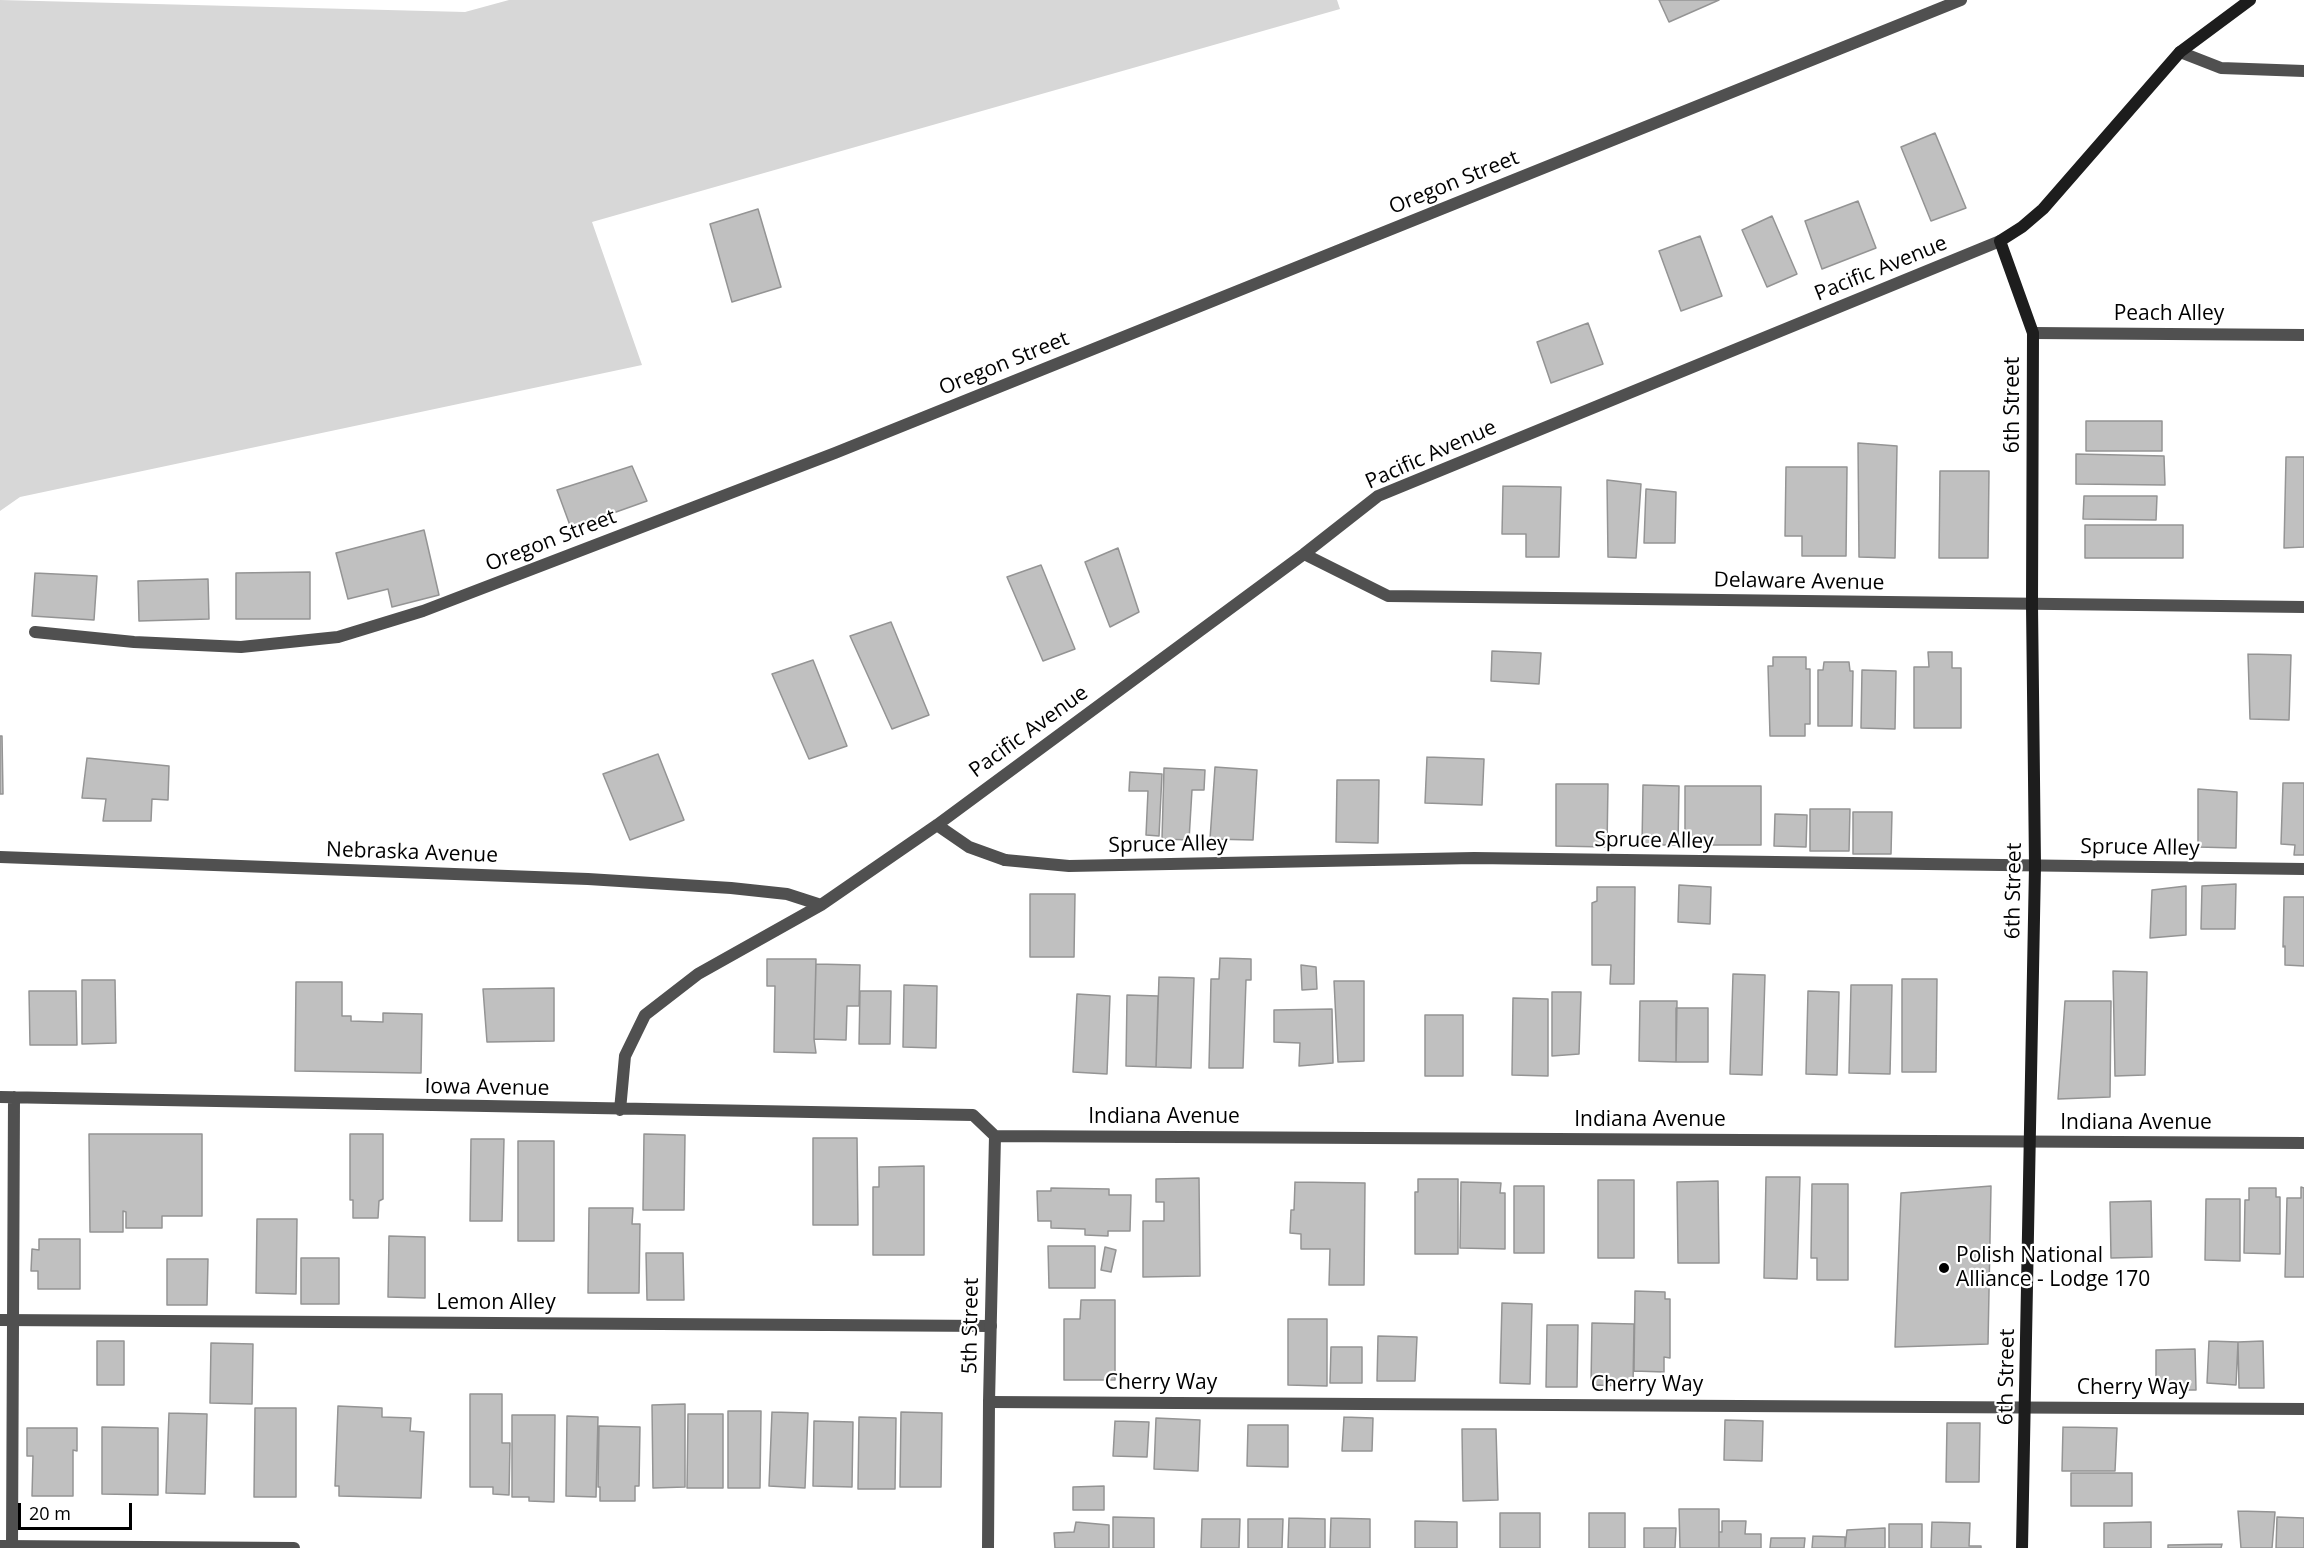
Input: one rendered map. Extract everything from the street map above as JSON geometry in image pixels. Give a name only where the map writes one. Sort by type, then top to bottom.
[{"type":"street","name":"Oregon Street","points":[[35,632],[134,642],[241,647],[338,637],[423,611],[834,453],[1961,0]]},
{"type":"street","name":"Pacific Avenue","points":[[620,1110],[625,1056],[645,1015],[698,974],[821,904],[937,825],[1304,554],[1378,496],[2000,241],[2022,227],[2043,209],[2180,52],[2250,0]]},
{"type":"street","points":[[2180,52],[2221,68],[2304,71]]},
{"type":"street","name":"6th Street","points":[[2000,241],[2033,333],[2032,604],[2035,866],[2022,1548]]},
{"type":"street","name":"Peach Alley","points":[[2033,333],[2304,335]]},
{"type":"street","name":"Delaware Avenue","points":[[1304,554],[1388,596],[2304,608]]},
{"type":"street","name":"Spruce Alley","points":[[937,825],[969,847],[1005,860],[1069,867],[1474,858],[2304,869]]},
{"type":"street","name":"Nebraska Avenue","points":[[0,857],[612,880],[787,894],[821,904]]},
{"type":"street","name":"Iowa Avenue","points":[[0,1098],[973,1115],[995,1136]]},
{"type":"street","points":[[14,1098],[6,1320],[6,1546],[294,1548]]},
{"type":"street","name":"Indiana Avenue","points":[[995,1136],[2304,1143]]},
{"type":"street","name":"5th Street","points":[[988,1548],[995,1136]]},
{"type":"street","name":"Lemon Alley","points":[[6,1320],[991,1326]]},
{"type":"street","name":"Cherry Way","points":[[989,1402],[2304,1409]]},
{"type":"shaded area","points":[[0,0],[465,12],[509,0],[1337,0],[1340,9],[592,222],[642,365],[20,497],[0,511]]},
{"type":"building","points":[[1659,0],[1719,0],[1669,22]]},
{"type":"building","points":[[1935,133],[1966,208],[1931,221],[1901,147]]},
{"type":"building","points":[[1858,201],[1876,248],[1822,269],[1805,221]]},
{"type":"building","points":[[758,209],[781,287],[732,302],[710,224]]},
{"type":"building","points":[[1772,216],[1797,274],[1767,287],[1742,230]]},
{"type":"building","points":[[1700,236],[1722,296],[1681,311],[1659,251]]},
{"type":"building","points":[[1588,323],[1603,364],[1551,383],[1537,342]]},
{"type":"building","points":[[2086,421],[2162,421],[2162,451],[2086,451]]},
{"type":"building","points":[[1858,443],[1897,446],[1895,558],[1859,557]]},
{"type":"building","points":[[2076,454],[2164,456],[2165,485],[2076,484]]},
{"type":"building","points":[[2286,457],[2304,457],[2304,547],[2284,548]]},
{"type":"building","points":[[632,466],[647,501],[571,528],[557,490]]},
{"type":"building","points":[[1786,467],[1847,467],[1846,556],[1802,556],[1802,536],[1785,536]]},
{"type":"building","points":[[1940,471],[1989,471],[1988,558],[1939,558]]},
{"type":"building","points":[[1607,480],[1641,484],[1636,558],[1608,557]]},
{"type":"building","points":[[1503,486],[1561,487],[1559,557],[1526,557],[1526,534],[1502,534]]},
{"type":"building","points":[[1646,489],[1676,492],[1675,543],[1644,543]]},
{"type":"building","points":[[2084,496],[2157,496],[2156,520],[2083,519]]},
{"type":"building","points":[[2085,525],[2183,525],[2183,558],[2085,558]]},
{"type":"building","points":[[424,530],[439,595],[392,607],[388,589],[348,599],[336,553]]},
{"type":"building","points":[[1118,548],[1139,612],[1110,627],[1085,562]]},
{"type":"building","points":[[1041,565],[1075,649],[1043,661],[1007,577]]},
{"type":"building","points":[[310,572],[310,619],[236,619],[236,573]]},
{"type":"building","points":[[35,573],[97,576],[94,620],[32,616]]},
{"type":"building","points":[[208,579],[209,619],[139,621],[138,581]]},
{"type":"building","points":[[891,622],[929,715],[892,729],[850,636]]},
{"type":"building","points":[[1492,651],[1541,653],[1539,684],[1491,681]]},
{"type":"building","points":[[1928,652],[1952,652],[1952,668],[1961,668],[1961,728],[1914,728],[1914,667],[1929,667]]},
{"type":"building","points":[[2248,654],[2291,655],[2289,720],[2250,719]]},
{"type":"building","points":[[1773,657],[1806,657],[1806,669],[1810,669],[1810,724],[1805,724],[1805,736],[1770,736],[1768,666],[1773,666]]},
{"type":"building","points":[[813,660],[847,746],[809,759],[772,674]]},
{"type":"building","points":[[1824,662],[1849,662],[1850,671],[1853,671],[1852,726],[1818,726],[1818,670],[1823,670]]},
{"type":"building","points":[[1862,670],[1896,671],[1895,729],[1861,728]]},
{"type":"building","points":[[0,736],[2,736],[3,794],[0,794]]},
{"type":"building","points":[[658,754],[684,820],[630,840],[603,774]]},
{"type":"building","points":[[1427,757],[1484,759],[1482,805],[1425,803]]},
{"type":"building","points":[[87,758],[169,766],[168,800],[152,799],[151,821],[103,821],[106,799],[82,798]]},
{"type":"building","points":[[1215,767],[1257,770],[1253,840],[1210,839]]},
{"type":"building","points":[[1164,768],[1205,770],[1204,790],[1192,790],[1189,840],[1162,839]]},
{"type":"building","points":[[1130,772],[1162,774],[1159,836],[1146,835],[1148,791],[1129,791]]},
{"type":"building","points":[[1337,780],[1379,780],[1378,843],[1336,842]]},
{"type":"building","points":[[2283,783],[2304,783],[2304,855],[2294,855],[2295,845],[2281,844]]},
{"type":"building","points":[[1556,784],[1608,784],[1607,847],[1556,846]]},
{"type":"building","points":[[1643,785],[1679,786],[1678,845],[1642,845]]},
{"type":"building","points":[[1685,786],[1761,786],[1761,845],[1685,845]]},
{"type":"building","points":[[2198,789],[2237,792],[2236,848],[2198,847]]},
{"type":"building","points":[[1810,809],[1850,809],[1849,851],[1810,851]]},
{"type":"building","points":[[1853,812],[1892,812],[1891,854],[1853,854]]},
{"type":"building","points":[[1775,814],[1807,815],[1806,847],[1774,846]]},
{"type":"building","points":[[2236,884],[2235,929],[2201,929],[2202,886]]},
{"type":"building","points":[[1679,885],[1711,887],[1710,924],[1678,922]]},
{"type":"building","points":[[2186,886],[2186,935],[2150,938],[2152,890]]},
{"type":"building","points":[[1597,887],[1635,887],[1634,984],[1610,984],[1611,965],[1592,965],[1592,903],[1597,901]]},
{"type":"building","points":[[1030,894],[1075,894],[1074,957],[1030,957]]},
{"type":"building","points":[[2284,897],[2304,897],[2304,966],[2285,965]]},
{"type":"building","points":[[1220,958],[1251,959],[1251,980],[1246,980],[1243,1068],[1209,1068],[1211,979],[1219,979]]},
{"type":"building","points":[[767,959],[816,959],[814,1039],[816,1053],[774,1052],[775,986],[767,986]]},
{"type":"building","points":[[816,964],[860,965],[859,1006],[847,1006],[846,1040],[814,1039]]},
{"type":"building","points":[[1301,965],[1316,967],[1317,989],[1302,990]]},
{"type":"building","points":[[2113,971],[2147,972],[2145,1075],[2115,1076]]},
{"type":"building","points":[[1733,974],[1765,975],[1762,1075],[1730,1074]]},
{"type":"building","points":[[1159,977],[1194,978],[1191,1068],[1156,1067]]},
{"type":"building","points":[[1902,979],[1937,979],[1936,1072],[1902,1072]]},
{"type":"building","points":[[82,980],[115,980],[116,1043],[82,1044]]},
{"type":"building","points":[[1334,981],[1364,981],[1364,1061],[1338,1062]]},
{"type":"building","points":[[296,982],[342,982],[342,1016],[351,1016],[351,1021],[383,1022],[383,1013],[422,1014],[421,1073],[295,1071]]},
{"type":"building","points":[[904,985],[937,986],[936,1048],[903,1047]]},
{"type":"building","points":[[1851,985],[1892,985],[1890,1074],[1849,1073]]},
{"type":"building","points":[[554,988],[554,1041],[487,1042],[483,989]]},
{"type":"building","points":[[29,991],[76,991],[77,1045],[30,1045]]},
{"type":"building","points":[[860,991],[891,991],[890,1044],[859,1044]]},
{"type":"building","points":[[1808,991],[1839,992],[1837,1075],[1806,1074]]},
{"type":"building","points":[[1552,992],[1581,992],[1579,1054],[1552,1056]]},
{"type":"building","points":[[1077,994],[1110,996],[1107,1074],[1073,1072]]},
{"type":"building","points":[[1127,995],[1158,996],[1156,1067],[1126,1066]]},
{"type":"building","points":[[1513,998],[1548,999],[1548,1076],[1512,1075]]},
{"type":"building","points":[[1640,1001],[1677,1001],[1676,1062],[1639,1061]]},
{"type":"building","points":[[2065,1001],[2111,1001],[2110,1097],[2058,1099]]},
{"type":"building","points":[[1676,1008],[1708,1008],[1708,1062],[1676,1062]]},
{"type":"building","points":[[1332,1009],[1333,1063],[1299,1066],[1300,1043],[1274,1042],[1274,1010]]},
{"type":"building","points":[[1425,1015],[1463,1015],[1463,1076],[1425,1076]]},
{"type":"building","points":[[89,1134],[202,1134],[202,1216],[162,1216],[162,1228],[126,1228],[126,1212],[123,1211],[123,1232],[90,1232]]},
{"type":"building","points":[[350,1134],[383,1134],[383,1199],[379,1201],[378,1218],[353,1218],[353,1200],[350,1200]]},
{"type":"building","points":[[644,1134],[685,1135],[684,1210],[643,1210]]},
{"type":"building","points":[[813,1138],[857,1138],[858,1225],[813,1225]]},
{"type":"building","points":[[471,1139],[504,1139],[502,1221],[470,1221]]},
{"type":"building","points":[[518,1141],[554,1141],[554,1241],[518,1241]]},
{"type":"building","points":[[924,1166],[924,1255],[873,1255],[873,1187],[879,1187],[879,1167]]},
{"type":"building","points":[[1766,1177],[1800,1177],[1797,1279],[1764,1278]]},
{"type":"building","points":[[1199,1178],[1200,1276],[1143,1277],[1143,1221],[1164,1221],[1164,1202],[1156,1202],[1156,1179]]},
{"type":"building","points":[[1418,1179],[1458,1179],[1458,1254],[1415,1254],[1415,1192],[1418,1192]]},
{"type":"building","points":[[1598,1180],[1634,1180],[1634,1258],[1598,1258]]},
{"type":"building","points":[[1718,1181],[1719,1263],[1678,1263],[1677,1182]]},
{"type":"building","points":[[1295,1182],[1365,1183],[1364,1285],[1329,1285],[1330,1249],[1301,1249],[1301,1234],[1290,1233]]},
{"type":"building","points":[[1461,1182],[1501,1183],[1500,1193],[1505,1193],[1505,1249],[1460,1248]]},
{"type":"building","points":[[1812,1184],[1848,1184],[1848,1280],[1817,1280],[1817,1258],[1811,1258]]},
{"type":"building","points":[[1514,1186],[1544,1186],[1544,1253],[1514,1253]]},
{"type":"building","name":"Polish National Alliance - Lodge 170","points":[[1991,1186],[1988,1344],[1895,1347],[1901,1193]]},
{"type":"building","points":[[2301,1187],[2304,1188],[2304,1277],[2285,1277],[2287,1198],[2301,1198]]},
{"type":"building","points":[[1051,1188],[1109,1189],[1109,1195],[1131,1195],[1130,1231],[1108,1231],[1108,1236],[1085,1235],[1085,1229],[1051,1228],[1051,1221],[1038,1221],[1037,1191],[1051,1191]]},
{"type":"building","points":[[2249,1188],[2276,1188],[2276,1197],[2280,1197],[2280,1254],[2244,1253],[2245,1200],[2249,1200]]},
{"type":"building","points":[[2206,1199],[2240,1199],[2240,1261],[2205,1260]]},
{"type":"building","points":[[2151,1201],[2152,1257],[2111,1258],[2110,1202]]},
{"type":"building","points":[[589,1208],[633,1208],[632,1224],[640,1224],[639,1293],[588,1293]]},
{"type":"building","points":[[257,1219],[297,1219],[296,1294],[256,1293]]},
{"type":"building","points":[[389,1236],[425,1237],[425,1298],[388,1297]]},
{"type":"building","points":[[39,1239],[80,1239],[80,1289],[38,1289],[38,1271],[31,1271],[32,1249],[39,1250]]},
{"type":"building","points":[[1048,1246],[1095,1246],[1095,1288],[1049,1288]]},
{"type":"building","points":[[1105,1247],[1116,1250],[1111,1272],[1101,1270]]},
{"type":"building","points":[[646,1253],[683,1253],[684,1300],[647,1300]]},
{"type":"building","points":[[301,1258],[339,1258],[339,1304],[301,1304]]},
{"type":"building","points":[[167,1259],[208,1259],[207,1305],[167,1305]]},
{"type":"building","points":[[1635,1291],[1665,1292],[1665,1299],[1670,1299],[1670,1358],[1664,1357],[1664,1372],[1634,1371]]},
{"type":"building","points":[[1081,1300],[1115,1300],[1115,1380],[1064,1380],[1064,1319],[1080,1319]]},
{"type":"building","points":[[1502,1303],[1532,1304],[1530,1384],[1500,1383]]},
{"type":"building","points":[[1288,1319],[1327,1319],[1327,1386],[1288,1385]]},
{"type":"building","points":[[1592,1323],[1634,1324],[1633,1386],[1591,1385]]},
{"type":"building","points":[[1547,1325],[1578,1325],[1577,1387],[1546,1387]]},
{"type":"building","points":[[1378,1336],[1417,1337],[1415,1381],[1377,1381]]},
{"type":"building","points":[[97,1341],[124,1341],[124,1385],[97,1385]]},
{"type":"building","points":[[2209,1341],[2238,1342],[2236,1385],[2207,1383]]},
{"type":"building","points":[[2263,1341],[2264,1388],[2239,1388],[2238,1342]]},
{"type":"building","points":[[211,1343],[253,1344],[252,1404],[210,1403]]},
{"type":"building","points":[[1331,1347],[1362,1347],[1362,1383],[1330,1383]]},
{"type":"building","points":[[2195,1349],[2196,1390],[2156,1390],[2156,1350]]},
{"type":"building","points":[[470,1394],[502,1394],[502,1443],[510,1443],[509,1495],[493,1494],[493,1487],[470,1487]]},
{"type":"building","points":[[685,1404],[685,1487],[653,1488],[652,1405]]},
{"type":"building","points":[[338,1406],[382,1408],[382,1417],[411,1418],[410,1431],[424,1432],[421,1498],[339,1496],[339,1486],[335,1486]]},
{"type":"building","points":[[255,1408],[296,1408],[296,1497],[254,1497]]},
{"type":"building","points":[[728,1411],[761,1411],[760,1488],[728,1488]]},
{"type":"building","points":[[772,1412],[808,1413],[805,1488],[769,1486]]},
{"type":"building","points":[[901,1412],[942,1413],[941,1487],[900,1487]]},
{"type":"building","points":[[169,1413],[207,1414],[205,1494],[166,1493]]},
{"type":"building","points":[[688,1414],[723,1414],[723,1488],[687,1488]]},
{"type":"building","points":[[512,1415],[555,1415],[554,1502],[529,1501],[529,1497],[512,1497]]},
{"type":"building","points":[[567,1416],[598,1417],[596,1497],[566,1496]]},
{"type":"building","points":[[859,1417],[896,1418],[895,1489],[858,1489]]},
{"type":"building","points":[[1344,1417],[1373,1418],[1372,1451],[1342,1451]]},
{"type":"building","points":[[1156,1418],[1200,1420],[1198,1471],[1154,1469]]},
{"type":"building","points":[[1725,1420],[1763,1421],[1762,1461],[1724,1460]]},
{"type":"building","points":[[814,1421],[853,1422],[852,1487],[813,1486]]},
{"type":"building","points":[[1115,1421],[1149,1422],[1147,1457],[1113,1456]]},
{"type":"building","points":[[1947,1423],[1980,1423],[1979,1482],[1946,1482]]},
{"type":"building","points":[[1248,1425],[1288,1425],[1288,1467],[1247,1466]]},
{"type":"building","points":[[599,1426],[640,1427],[639,1486],[635,1486],[635,1501],[600,1501],[600,1487],[598,1487]]},
{"type":"building","points":[[102,1427],[158,1428],[158,1495],[102,1494]]},
{"type":"building","points":[[2063,1427],[2117,1428],[2115,1471],[2062,1471]]},
{"type":"building","points":[[27,1428],[77,1428],[77,1451],[73,1450],[73,1496],[32,1496],[33,1456],[27,1456]]},
{"type":"building","points":[[1462,1429],[1496,1429],[1498,1500],[1463,1501]]},
{"type":"building","points":[[2071,1473],[2132,1473],[2132,1506],[2071,1506]]},
{"type":"building","points":[[1104,1486],[1104,1510],[1073,1510],[1073,1487]]},
{"type":"building","points":[[1679,1509],[1719,1509],[1719,1548],[1680,1548]]},
{"type":"building","points":[[2238,1511],[2275,1512],[2272,1548],[2241,1548]]},
{"type":"building","points":[[1500,1513],[1540,1513],[1540,1548],[1500,1548]]},
{"type":"building","points":[[1589,1513],[1625,1513],[1625,1548],[1589,1548]]},
{"type":"building","points":[[1113,1517],[1154,1518],[1154,1548],[1113,1548]]},
{"type":"building","points":[[2277,1517],[2304,1518],[2304,1548],[2276,1548]]},
{"type":"building","points":[[1289,1518],[1325,1519],[1325,1548],[1288,1548]]},
{"type":"building","points":[[1331,1518],[1370,1519],[1370,1548],[1330,1548]]},
{"type":"building","points":[[1202,1519],[1240,1519],[1239,1548],[1201,1548]]},
{"type":"building","points":[[1248,1519],[1283,1519],[1282,1548],[1248,1548]]},
{"type":"building","points":[[1415,1521],[1457,1522],[1457,1548],[1415,1548]]},
{"type":"building","points":[[1722,1521],[1746,1521],[1745,1534],[1761,1534],[1761,1548],[1719,1548]]},
{"type":"building","points":[[1076,1522],[1109,1525],[1109,1548],[1055,1548],[1054,1533],[1074,1532]]},
{"type":"building","points":[[1932,1522],[1970,1523],[1969,1546],[1981,1546],[1981,1548],[1931,1548]]},
{"type":"building","points":[[2151,1522],[2151,1548],[2104,1548],[2104,1523]]},
{"type":"building","points":[[1889,1524],[1922,1524],[1922,1548],[1889,1548]]},
{"type":"building","points":[[1644,1528],[1676,1528],[1675,1548],[1644,1548]]},
{"type":"building","points":[[1885,1528],[1885,1548],[1845,1548],[1847,1530]]},
{"type":"building","points":[[1813,1536],[1845,1537],[1845,1548],[1812,1548]]},
{"type":"building","points":[[1771,1538],[1805,1538],[1804,1548],[1770,1548]]},
{"type":"building","points":[[2222,1544],[2221,1548],[2168,1548],[2168,1545]]},
{"type":"place","name":"Polish National Alliance - Lodge 170","points":[[1944,1268]]}]
